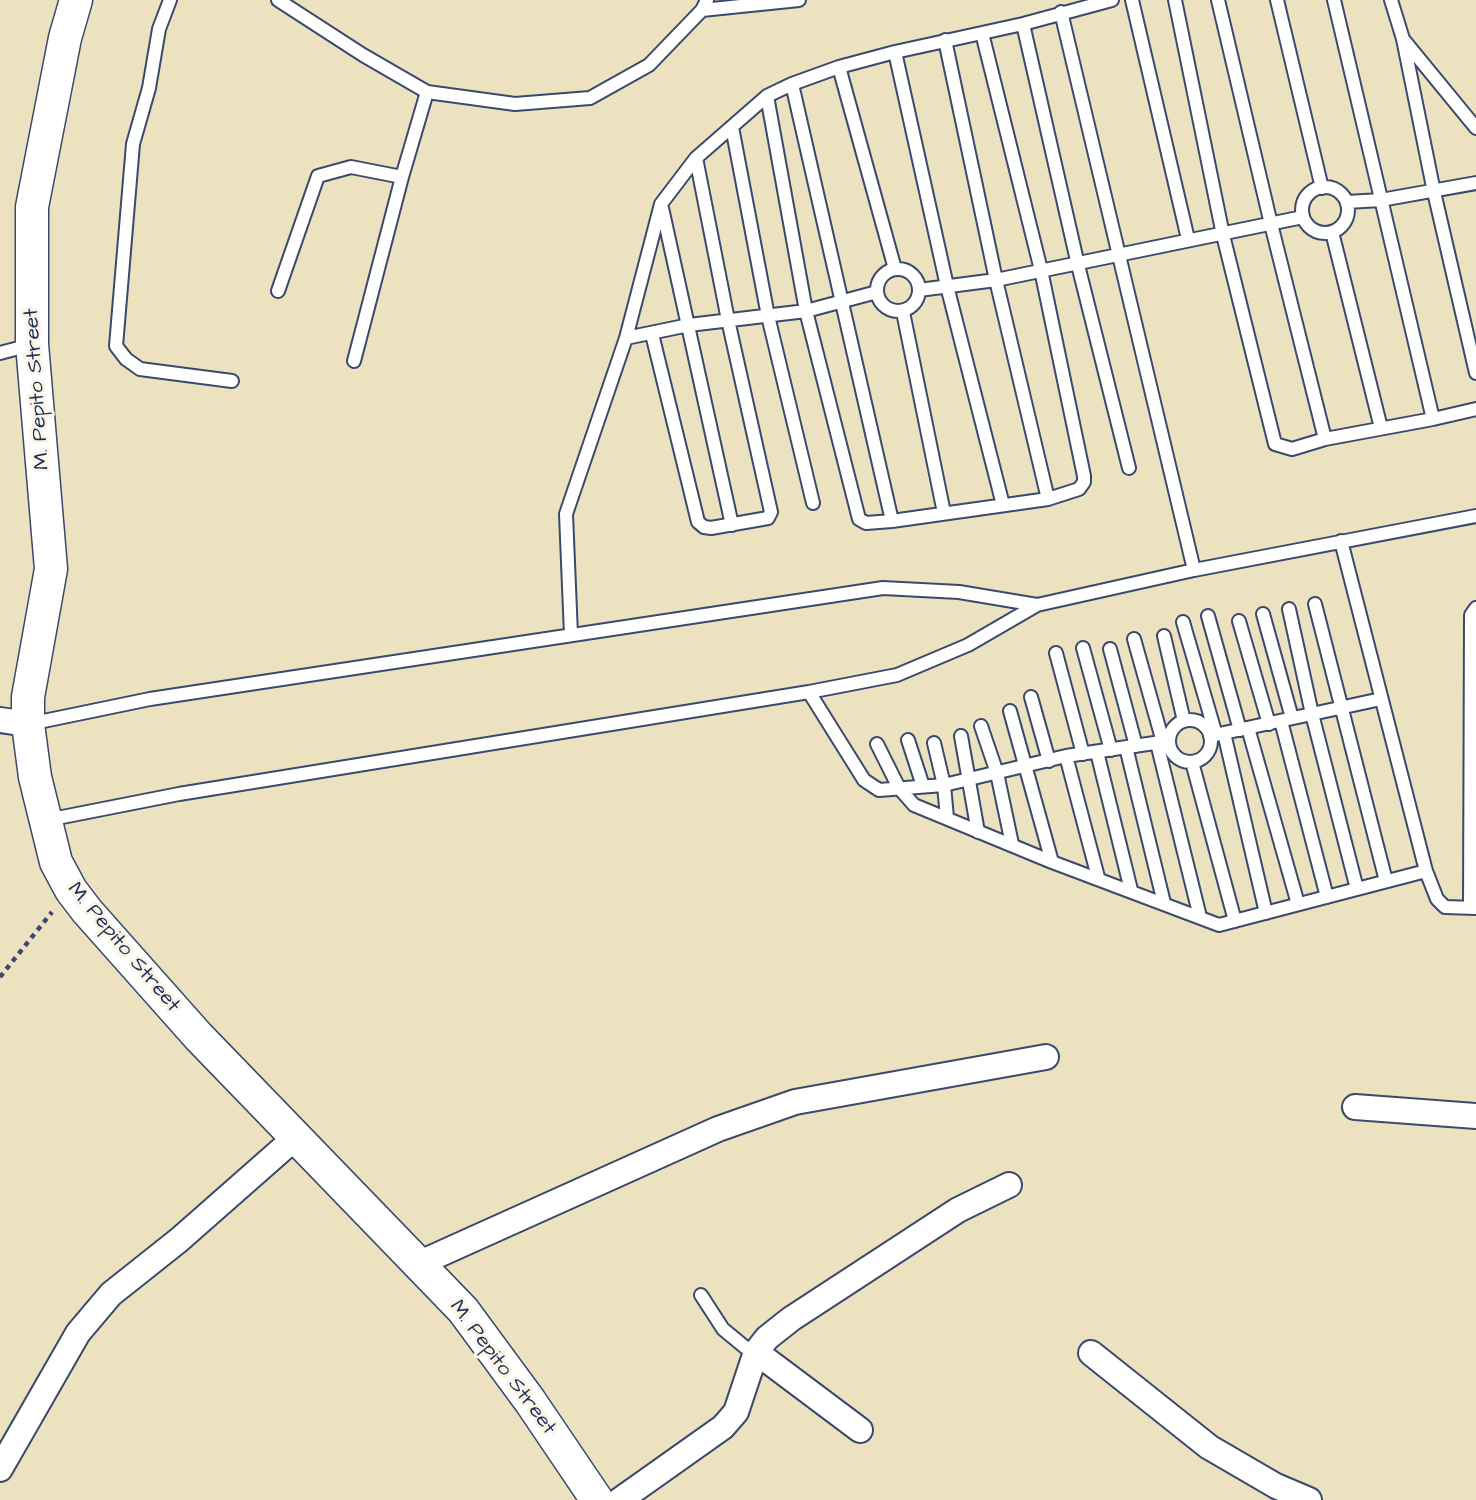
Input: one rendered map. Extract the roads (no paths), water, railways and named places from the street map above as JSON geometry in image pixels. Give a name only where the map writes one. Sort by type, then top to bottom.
[{"type":"street","name":"M. Pepito Street","points":[[76,0],[65,38],[32,207],[32,344],[51,569],[28,697],[14,722],[35,777],[56,862],[71,890],[198,1036],[463,1310],[530,1401],[597,1500]]},
{"type":"street","points":[[418,1264],[718,1129],[795,1102],[1046,1057]]},
{"type":"street","points":[[1355,1107],[1476,1116]]},
{"type":"street","points":[[0,1469],[78,1333],[111,1294],[179,1240],[296,1138]]},
{"type":"street","points":[[620,1500],[723,1427],[736,1412],[756,1352],[767,1338],[791,1319],[958,1210],[1009,1185]]},
{"type":"street","points":[[756,1352],[860,1430]]},
{"type":"street","points":[[1091,1353],[1209,1447],[1276,1486],[1309,1500]]},
{"type":"lane","points":[[170,0],[159,29],[149,88],[133,144],[116,345],[126,359],[140,369],[232,381]]},
{"type":"lane","points":[[278,0],[363,55],[427,92],[515,104],[590,98],[649,65],[704,5],[799,0]]},
{"type":"lane","points":[[570,635],[566,514],[626,338],[661,204],[696,158],[766,96],[792,84],[839,67],[895,52],[1023,24],[1112,0]]},
{"type":"lane","points":[[1132,0],[1188,239]]},
{"type":"lane","points":[[1175,0],[1223,235],[1275,444],[1292,449],[1325,439],[1476,409]]},
{"type":"lane","points":[[1218,0],[1270,224],[1325,439]]},
{"type":"lane","points":[[1277,0],[1322,188]]},
{"type":"lane","points":[[1334,0],[1433,419]]},
{"type":"lane","points":[[1391,0],[1403,39],[1434,192],[1476,373]]},
{"type":"lane","points":[[1061,12],[1194,570]]},
{"type":"lane","points":[[1023,24],[1078,265],[1129,468]]},
{"type":"lane","points":[[766,96],[806,311],[859,519],[866,523],[892,521],[1048,499],[1079,489],[1084,482],[1084,476],[1041,270],[982,33]]},
{"type":"lane","points":[[1403,39],[1476,128]]},
{"type":"lane","points":[[945,40],[996,280],[1048,499]]},
{"type":"lane","points":[[895,52],[947,286],[1003,505]]},
{"type":"lane","points":[[839,67],[895,269]]},
{"type":"lane","points":[[792,84],[892,521]]},
{"type":"lane","points":[[354,361],[427,92]]},
{"type":"lane","points":[[732,127],[768,316],[813,503]]},
{"type":"lane","points":[[652,334],[698,522],[711,528],[768,518],[771,512],[728,320],[696,158]]},
{"type":"lane","points":[[278,291],[317,176],[351,167],[402,177]]},
{"type":"lane","points":[[1347,202],[1381,200],[1476,183]]},
{"type":"lane","points":[[1322,188],[1337,190],[1347,202],[1348,210],[1344,223],[1332,232],[1311,229],[1303,217],[1302,209],[1308,195],[1322,188]]},
{"type":"lane","points":[[661,204],[732,525]]},
{"type":"lane","points":[[919,290],[1078,265],[1119,253],[1223,235],[1303,217]]},
{"type":"lane","points":[[1332,232],[1381,428]]},
{"type":"lane","points":[[895,269],[910,272],[919,283],[919,290],[915,304],[902,312],[895,312],[882,305],[877,292],[880,278],[895,269]]},
{"type":"lane","points":[[626,338],[689,325],[806,311],[877,292]]},
{"type":"lane","points":[[902,312],[944,513]]},
{"type":"lane","points":[[0,353],[32,344]]},
{"type":"lane","points":[[44,821],[179,794],[810,692],[898,675],[968,645],[1037,605],[1194,570],[1476,516]]},
{"type":"lane","points":[[1341,541],[1426,871],[1437,898],[1445,907],[1473,907],[1471,615],[1476,608]]},
{"type":"lane","points":[[14,722],[883,588],[959,592],[1037,605]]},
{"type":"lane","points":[[1315,604],[1386,881]]},
{"type":"lane","points":[[1289,609],[1312,714],[1357,889]]},
{"type":"lane","points":[[1262,614],[1280,721],[1327,897]]},
{"type":"lane","points":[[1208,616],[1298,904]]},
{"type":"lane","points":[[1239,621],[1280,721]]},
{"type":"lane","points":[[1183,622],[1266,913]]},
{"type":"lane","points":[[1164,636],[1184,721]]},
{"type":"lane","points":[[1134,639],[1162,742],[1200,917]]},
{"type":"lane","points":[[1083,648],[1111,750]]},
{"type":"lane","points":[[1110,649],[1164,903]]},
{"type":"lane","points":[[1056,653],[1083,754]]},
{"type":"lane","points":[[810,692],[864,780],[879,790],[944,785],[1066,756],[1162,742],[1173,728],[1184,721],[1197,722],[1217,735],[1381,699]]},
{"type":"lane","points":[[1031,697],[1049,761]]},
{"type":"lane","points":[[1010,711],[1052,862]]},
{"type":"lane","points":[[981,726],[997,773],[1012,844]]},
{"type":"lane","points":[[1162,742],[1178,759],[1192,762],[1204,757],[1217,735]]},
{"type":"lane","points":[[961,736],[978,832]]},
{"type":"lane","points":[[908,740],[923,786]]},
{"type":"lane","points":[[934,743],[944,785],[947,818]]},
{"type":"lane","points":[[877,744],[900,788],[914,805],[1052,862],[1098,877],[1219,925],[1426,871]]},
{"type":"lane","points":[[1097,752],[1131,890]]},
{"type":"lane","points":[[1066,756],[1098,877]]},
{"type":"lane","points":[[1192,762],[1235,921]]},
{"type":"lane","points":[[701,1295],[723,1329],[746,1348],[756,1352]]}]
